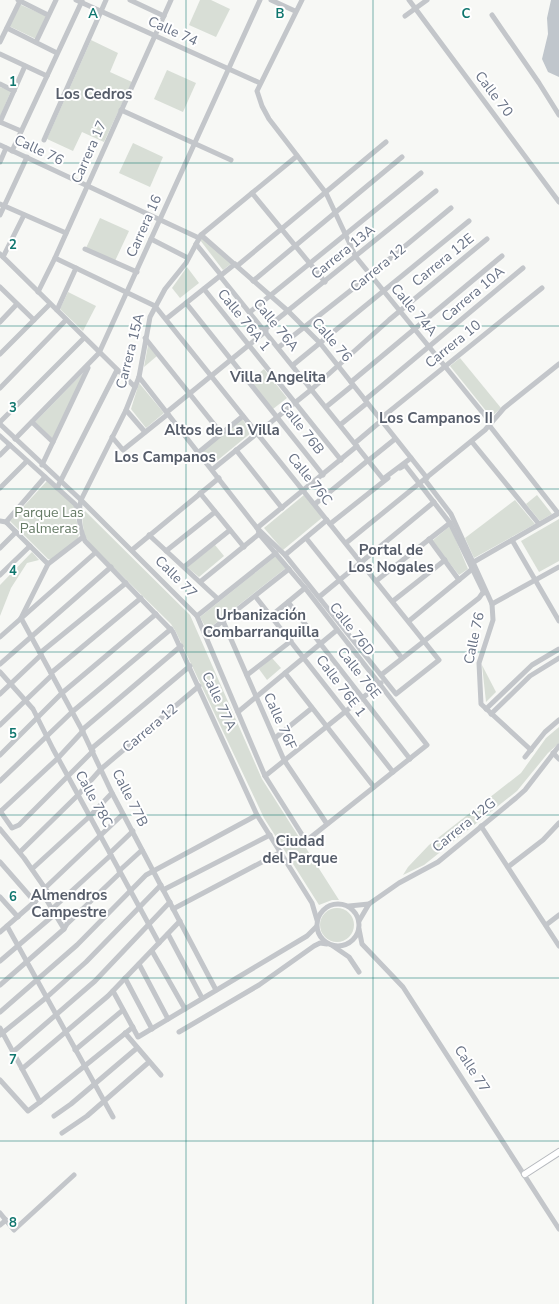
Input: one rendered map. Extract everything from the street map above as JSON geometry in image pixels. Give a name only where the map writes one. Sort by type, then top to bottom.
[{"type":"main road","points":[[524,1174],[559,1152]]},
{"type":"street","points":[[36,42],[56,0]]},
{"type":"street","points":[[44,140],[106,0]]},
{"type":"street","points":[[130,0],[164,16]]},
{"type":"street","points":[[142,6],[145,0]]},
{"type":"street","name":"Carrera 17","points":[[38,292],[55,258],[172,0]]},
{"type":"street","name":"Carrera 16","points":[[16,439],[99,353],[260,0]]},
{"type":"street","points":[[271,0],[295,11]]},
{"type":"street","points":[[260,83],[295,11],[302,0]]},
{"type":"street","name":"Calle 70","points":[[409,0],[559,202]]},
{"type":"street","points":[[405,16],[427,0]]},
{"type":"street","points":[[0,42],[19,1],[48,15]]},
{"type":"street","points":[[12,151],[80,1]]},
{"type":"street","name":"Calle 74","points":[[80,1],[101,12],[260,83]]},
{"type":"street","points":[[492,14],[540,83],[559,115]]},
{"type":"street","points":[[7,28],[57,53]]},
{"type":"street","points":[[0,54],[47,76]]},
{"type":"street","points":[[21,132],[0,122],[25,66]]},
{"type":"street","name":"Calle 74A","points":[[260,83],[257,91],[262,106],[269,119],[326,193],[356,257],[369,276],[445,366],[486,418],[489,425],[559,513]]},
{"type":"street","points":[[0,84],[14,91]]},
{"type":"street","points":[[122,110],[230,160]]},
{"type":"street","points":[[166,319],[326,193],[386,142]]},
{"type":"street","name":"Calle 76","points":[[0,145],[200,236],[236,265],[288,311],[320,343],[338,364],[451,514],[471,566],[485,590]]},
{"type":"street","points":[[0,162],[6,148]]},
{"type":"street","points":[[200,236],[297,156]]},
{"type":"street","points":[[0,215],[2,205],[27,157]]},
{"type":"street","points":[[253,281],[402,157]]},
{"type":"street","points":[[250,312],[421,173]]},
{"type":"street","name":"Carrera 13A","points":[[112,437],[123,450],[189,393],[250,345],[288,311],[436,191]]},
{"type":"street","points":[[252,193],[325,282]]},
{"type":"street","points":[[2,205],[66,233]]},
{"type":"street","name":"Carrera 12","points":[[279,347],[369,276],[450,208]]},
{"type":"street","points":[[24,215],[1,255],[99,353],[136,387]]},
{"type":"street","points":[[293,365],[469,221]]},
{"type":"street","name":"Carrera 15A","points":[[81,500],[136,387],[150,317],[155,306],[188,258],[200,236]]},
{"type":"street","points":[[151,239],[188,258]]},
{"type":"street","name":"Carrera 12E","points":[[213,469],[312,389],[338,364],[398,312],[487,239]]},
{"type":"street","name":"Calle 76A","points":[[196,244],[368,461]]},
{"type":"street","points":[[85,249],[137,272]]},
{"type":"street","points":[[326,407],[352,383],[502,256]]},
{"type":"street","name":"Calle 76C","points":[[55,258],[155,306],[409,621],[439,660],[396,694]]},
{"type":"street","points":[[58,312],[76,268]]},
{"type":"street","name":"Carrera 10A","points":[[340,425],[429,347],[523,268]]},
{"type":"street","points":[[0,288],[34,320]]},
{"type":"street","name":"Carrera 10","points":[[257,528],[341,460],[380,420],[542,288]]},
{"type":"street","name":"Calle 76A 1","points":[[204,289],[341,460]]},
{"type":"street","name":"Calle 76B","points":[[186,303],[323,475]]},
{"type":"street","points":[[0,322],[17,304]]},
{"type":"street","points":[[0,354],[50,304]]},
{"type":"street","points":[[0,388],[66,320]]},
{"type":"street","points":[[0,423],[84,338]]},
{"type":"street","points":[[146,338],[221,433]]},
{"type":"street","points":[[42,464],[90,364]]},
{"type":"street","points":[[346,544],[472,442],[485,430],[504,408],[559,364]]},
{"type":"street","points":[[58,488],[117,370]]},
{"type":"street","name":"Calle 76D","points":[[139,377],[213,469],[257,528],[285,555],[396,694]]},
{"type":"street","points":[[126,410],[145,432]]},
{"type":"street","points":[[198,452],[244,416]]},
{"type":"street","points":[[32,422],[53,442]]},
{"type":"street","name":"Calle 77","points":[[0,423],[81,500],[197,616],[265,776],[306,841],[327,824]]},
{"type":"street","points":[[0,436],[58,488],[75,504],[79,510]]},
{"type":"street","points":[[315,504],[395,439]]},
{"type":"street","points":[[472,442],[539,524]]},
{"type":"street","points":[[0,455],[10,445]]},
{"type":"street","points":[[236,450],[282,508]]},
{"type":"street","points":[[368,461],[383,479],[410,458]]},
{"type":"street","points":[[0,488],[27,461]]},
{"type":"street","points":[[285,555],[382,482],[368,461]]},
{"type":"street","name":"Calle 76","points":[[382,482],[404,465],[450,523],[492,604],[493,620],[480,657],[478,671],[480,701],[486,710]]},
{"type":"street","points":[[46,477],[3,521],[48,564]]},
{"type":"street","points":[[132,550],[219,478]]},
{"type":"street","points":[[200,494],[244,547]]},
{"type":"street","points":[[79,510],[81,500]]},
{"type":"street","points":[[319,597],[434,502]]},
{"type":"street","name":"Calle 77A","points":[[79,510],[83,537],[95,553],[111,567],[171,629],[181,646],[258,815],[312,903],[317,920]]},
{"type":"street","points":[[166,552],[215,512]]},
{"type":"street","points":[[409,621],[459,580],[471,566],[559,513]]},
{"type":"street","points":[[376,581],[450,523]]},
{"type":"street","name":"Calle 76D","points":[[257,528],[259,534],[305,588],[427,745],[410,759]]},
{"type":"street","points":[[184,567],[230,530]]},
{"type":"street","points":[[0,548],[16,532]]},
{"type":"street","points":[[200,582],[259,534]]},
{"type":"street","points":[[150,535],[166,552],[218,599]]},
{"type":"street","points":[[21,618],[48,564],[83,537]]},
{"type":"street","points":[[306,538],[402,658]]},
{"type":"street","points":[[429,540],[459,580]]},
{"type":"street","points":[[512,540],[559,622]]},
{"type":"street","points":[[0,575],[30,546]]},
{"type":"street","points":[[0,637],[95,553]]},
{"type":"street","points":[[197,616],[276,553]]},
{"type":"street","points":[[393,601],[444,560]]},
{"type":"street","points":[[0,566],[4,571]]},
{"type":"street","points":[[0,664],[111,567]]},
{"type":"street","points":[[492,604],[559,567]]},
{"type":"street","points":[[205,635],[289,569]]},
{"type":"street","points":[[0,694],[40,654],[126,583]]},
{"type":"street","points":[[271,616],[305,588]]},
{"type":"street","points":[[381,675],[479,598],[485,590]]},
{"type":"street","name":"Calle 76E 1","points":[[255,596],[393,772]]},
{"type":"street","points":[[0,725],[52,674],[141,598]]},
{"type":"street","name":"Calle 76E","points":[[288,602],[410,759]]},
{"type":"street","points":[[0,755],[62,693],[156,614]]},
{"type":"street","name":"Calle 77B","points":[[21,618],[92,750],[112,793],[216,990]]},
{"type":"street","name":"Calle 76F","points":[[223,621],[284,760],[327,824]]},
{"type":"street","points":[[0,781],[47,738],[72,712],[171,629]]},
{"type":"street","points":[[238,712],[337,630]]},
{"type":"street","points":[[247,675],[291,641]]},
{"type":"street","points":[[181,646],[82,731],[58,758],[0,812],[12,828],[19,825],[68,778],[92,750],[190,666]]},
{"type":"street","points":[[531,750],[486,710],[532,665],[559,649]]},
{"type":"street","points":[[491,714],[530,676],[559,658]]},
{"type":"street","name":"Calle 78C","points":[[0,672],[26,699],[38,718],[68,778],[159,943]]},
{"type":"street","points":[[285,673],[374,787]]},
{"type":"street","points":[[265,776],[385,680]]},
{"type":"street","name":"Carrera 12","points":[[20,852],[78,795],[101,769],[199,686]]},
{"type":"street","points":[[275,738],[312,708]]},
{"type":"street","points":[[525,757],[545,732],[559,720]]},
{"type":"street","name":"Carrera 12G","points":[[359,921],[369,904],[392,887],[438,862],[525,790],[559,746]]},
{"type":"street","points":[[553,753],[559,759]]},
{"type":"street","points":[[327,824],[410,759]]},
{"type":"street","points":[[32,869],[90,816],[112,793]]},
{"type":"street","points":[[45,888],[123,814]]},
{"type":"street","points":[[0,1012],[77,945],[146,874],[258,815]]},
{"type":"street","points":[[0,932],[47,891],[20,852],[0,830],[9,823]]},
{"type":"street","points":[[508,867],[544,840],[559,823]]},
{"type":"street","points":[[481,826],[559,946]]},
{"type":"street","points":[[0,960],[54,912],[132,831]]},
{"type":"street","points":[[40,1102],[1,1032],[47,997],[86,962],[162,888],[270,835]]},
{"type":"street","points":[[0,985],[64,929],[67,924],[142,850]]},
{"type":"street","points":[[173,909],[281,852]]},
{"type":"street","points":[[0,862],[35,902]]},
{"type":"street","points":[[43,894],[64,929]]},
{"type":"street","points":[[0,897],[18,917]]},
{"type":"street","points":[[13,1052],[95,981],[170,902]]},
{"type":"street","points":[[359,972],[349,957],[333,946],[327,944],[322,939],[316,927],[317,920],[320,914],[329,905],[343,904],[348,906],[369,904]]},
{"type":"street","points":[[333,946],[347,944],[357,935],[359,921],[357,915],[348,906]]},
{"type":"street","points":[[546,924],[559,915]]},
{"type":"street","points":[[22,1069],[66,1033],[113,991],[180,922]]},
{"type":"street","points":[[7,926],[28,961],[113,1117]]},
{"type":"street","points":[[113,991],[138,1037],[307,936],[316,927]]},
{"type":"street","name":"Calle 77","points":[[359,929],[362,944],[403,987],[559,1228]]},
{"type":"street","points":[[168,934],[202,998]]},
{"type":"street","points":[[179,1032],[259,985],[314,946],[327,944]]},
{"type":"street","points":[[152,951],[185,1009]]},
{"type":"street","points":[[139,964],[168,1019]]},
{"type":"street","points":[[125,978],[152,1029]]},
{"type":"street","points":[[76,1050],[123,1010]]},
{"type":"street","points":[[0,1080],[28,1111],[133,1027]]},
{"type":"street","points":[[126,1033],[161,1075]]},
{"type":"street","points":[[54,1116],[71,1104],[137,1048]]},
{"type":"street","points":[[62,1133],[87,1116],[149,1062]]},
{"type":"street","points":[[0,1213],[14,1230],[74,1175]]},
{"type":"street","points":[[0,1225],[6,1220]]},
{"type":"green space","points":[[200,0],[211,0],[230,9],[216,37],[189,25]]},
{"type":"green space","points":[[19,4],[46,16],[36,39],[9,26]]},
{"type":"green space","points":[[91,40],[118,53],[110,72],[132,82],[104,142],[82,132],[73,151],[47,139]]},
{"type":"green space","points":[[167,70],[196,83],[183,112],[154,99]]},
{"type":"green space","points":[[0,87],[11,91],[0,117]]},
{"type":"green space","points":[[133,143],[163,157],[150,187],[119,173]]},
{"type":"green space","points":[[100,218],[129,231],[115,261],[86,248]]},
{"type":"green space","points":[[202,237],[232,263],[223,270],[200,240]]},
{"type":"green space","points":[[187,267],[199,283],[180,298],[172,288]]},
{"type":"green space","points":[[68,292],[96,306],[83,331],[60,309]]},
{"type":"green space","points":[[148,345],[157,356],[144,367]]},
{"type":"green space","points":[[460,358],[501,408],[491,417],[450,366]]},
{"type":"green space","points":[[264,369],[287,398],[273,409],[250,381]]},
{"type":"green space","points":[[84,372],[53,439],[35,422]]},
{"type":"green space","points":[[139,383],[164,413],[146,428],[131,409]]},
{"type":"green space","points":[[242,419],[252,432],[213,464],[203,451]]},
{"type":"green space","name":"Parque Las Palmeras","points":[[47,481],[74,505],[79,534],[78,538],[52,560],[48,559],[10,521]]},
{"type":"green space","points":[[304,495],[323,517],[283,550],[264,528]]},
{"type":"green space","points":[[537,495],[552,514],[540,521],[526,504]]},
{"type":"green space","points":[[515,500],[535,524],[474,558],[465,538]]},
{"type":"green space","points":[[81,507],[190,615],[262,779],[339,900],[332,900],[319,905],[264,818],[176,632],[171,624],[89,543],[84,534]]},
{"type":"green space","points":[[559,519],[559,561],[539,572],[521,541]]},
{"type":"green space","points":[[450,526],[468,569],[459,575],[432,541]]},
{"type":"green space","points":[[215,545],[224,556],[199,577],[187,567]]},
{"type":"green space","points":[[32,552],[39,560],[27,563],[11,588],[0,616],[0,585]]},
{"type":"green space","points":[[276,556],[286,568],[207,630],[200,617]]},
{"type":"green space","points":[[272,658],[281,668],[267,680],[259,669]]},
{"type":"green space","points":[[482,665],[496,692],[486,702]]},
{"type":"green space","points":[[559,727],[559,743],[548,753],[517,791],[424,865],[403,875],[408,867],[429,845],[521,773],[546,738]]},
{"type":"green space","points":[[334,908],[340,908],[349,913],[353,919],[353,931],[349,937],[340,942],[334,942],[325,937],[320,928],[320,922],[325,913]]},
{"type":"shaded area","points":[[551,0],[559,0],[559,77],[548,72],[542,59],[548,34],[547,18]]},
{"type":"district","name":"Los Cedros","points":[[94,94]]},
{"type":"district","name":"Villa Angelita","points":[[278,377]]},
{"type":"district","name":"Los Campanos II","points":[[436,418]]},
{"type":"district","name":"Altos de La Villa","points":[[222,430]]},
{"type":"district","name":"Los Campanos","points":[[165,457]]},
{"type":"district","name":"Portal de Los Nogales","points":[[391,558]]},
{"type":"district","name":"Urbanización Combarranquilla","points":[[261,624]]},
{"type":"district","name":"Ciudad del Parque","points":[[300,850]]},
{"type":"district","name":"Almendros Campestre","points":[[69,904]]}]
